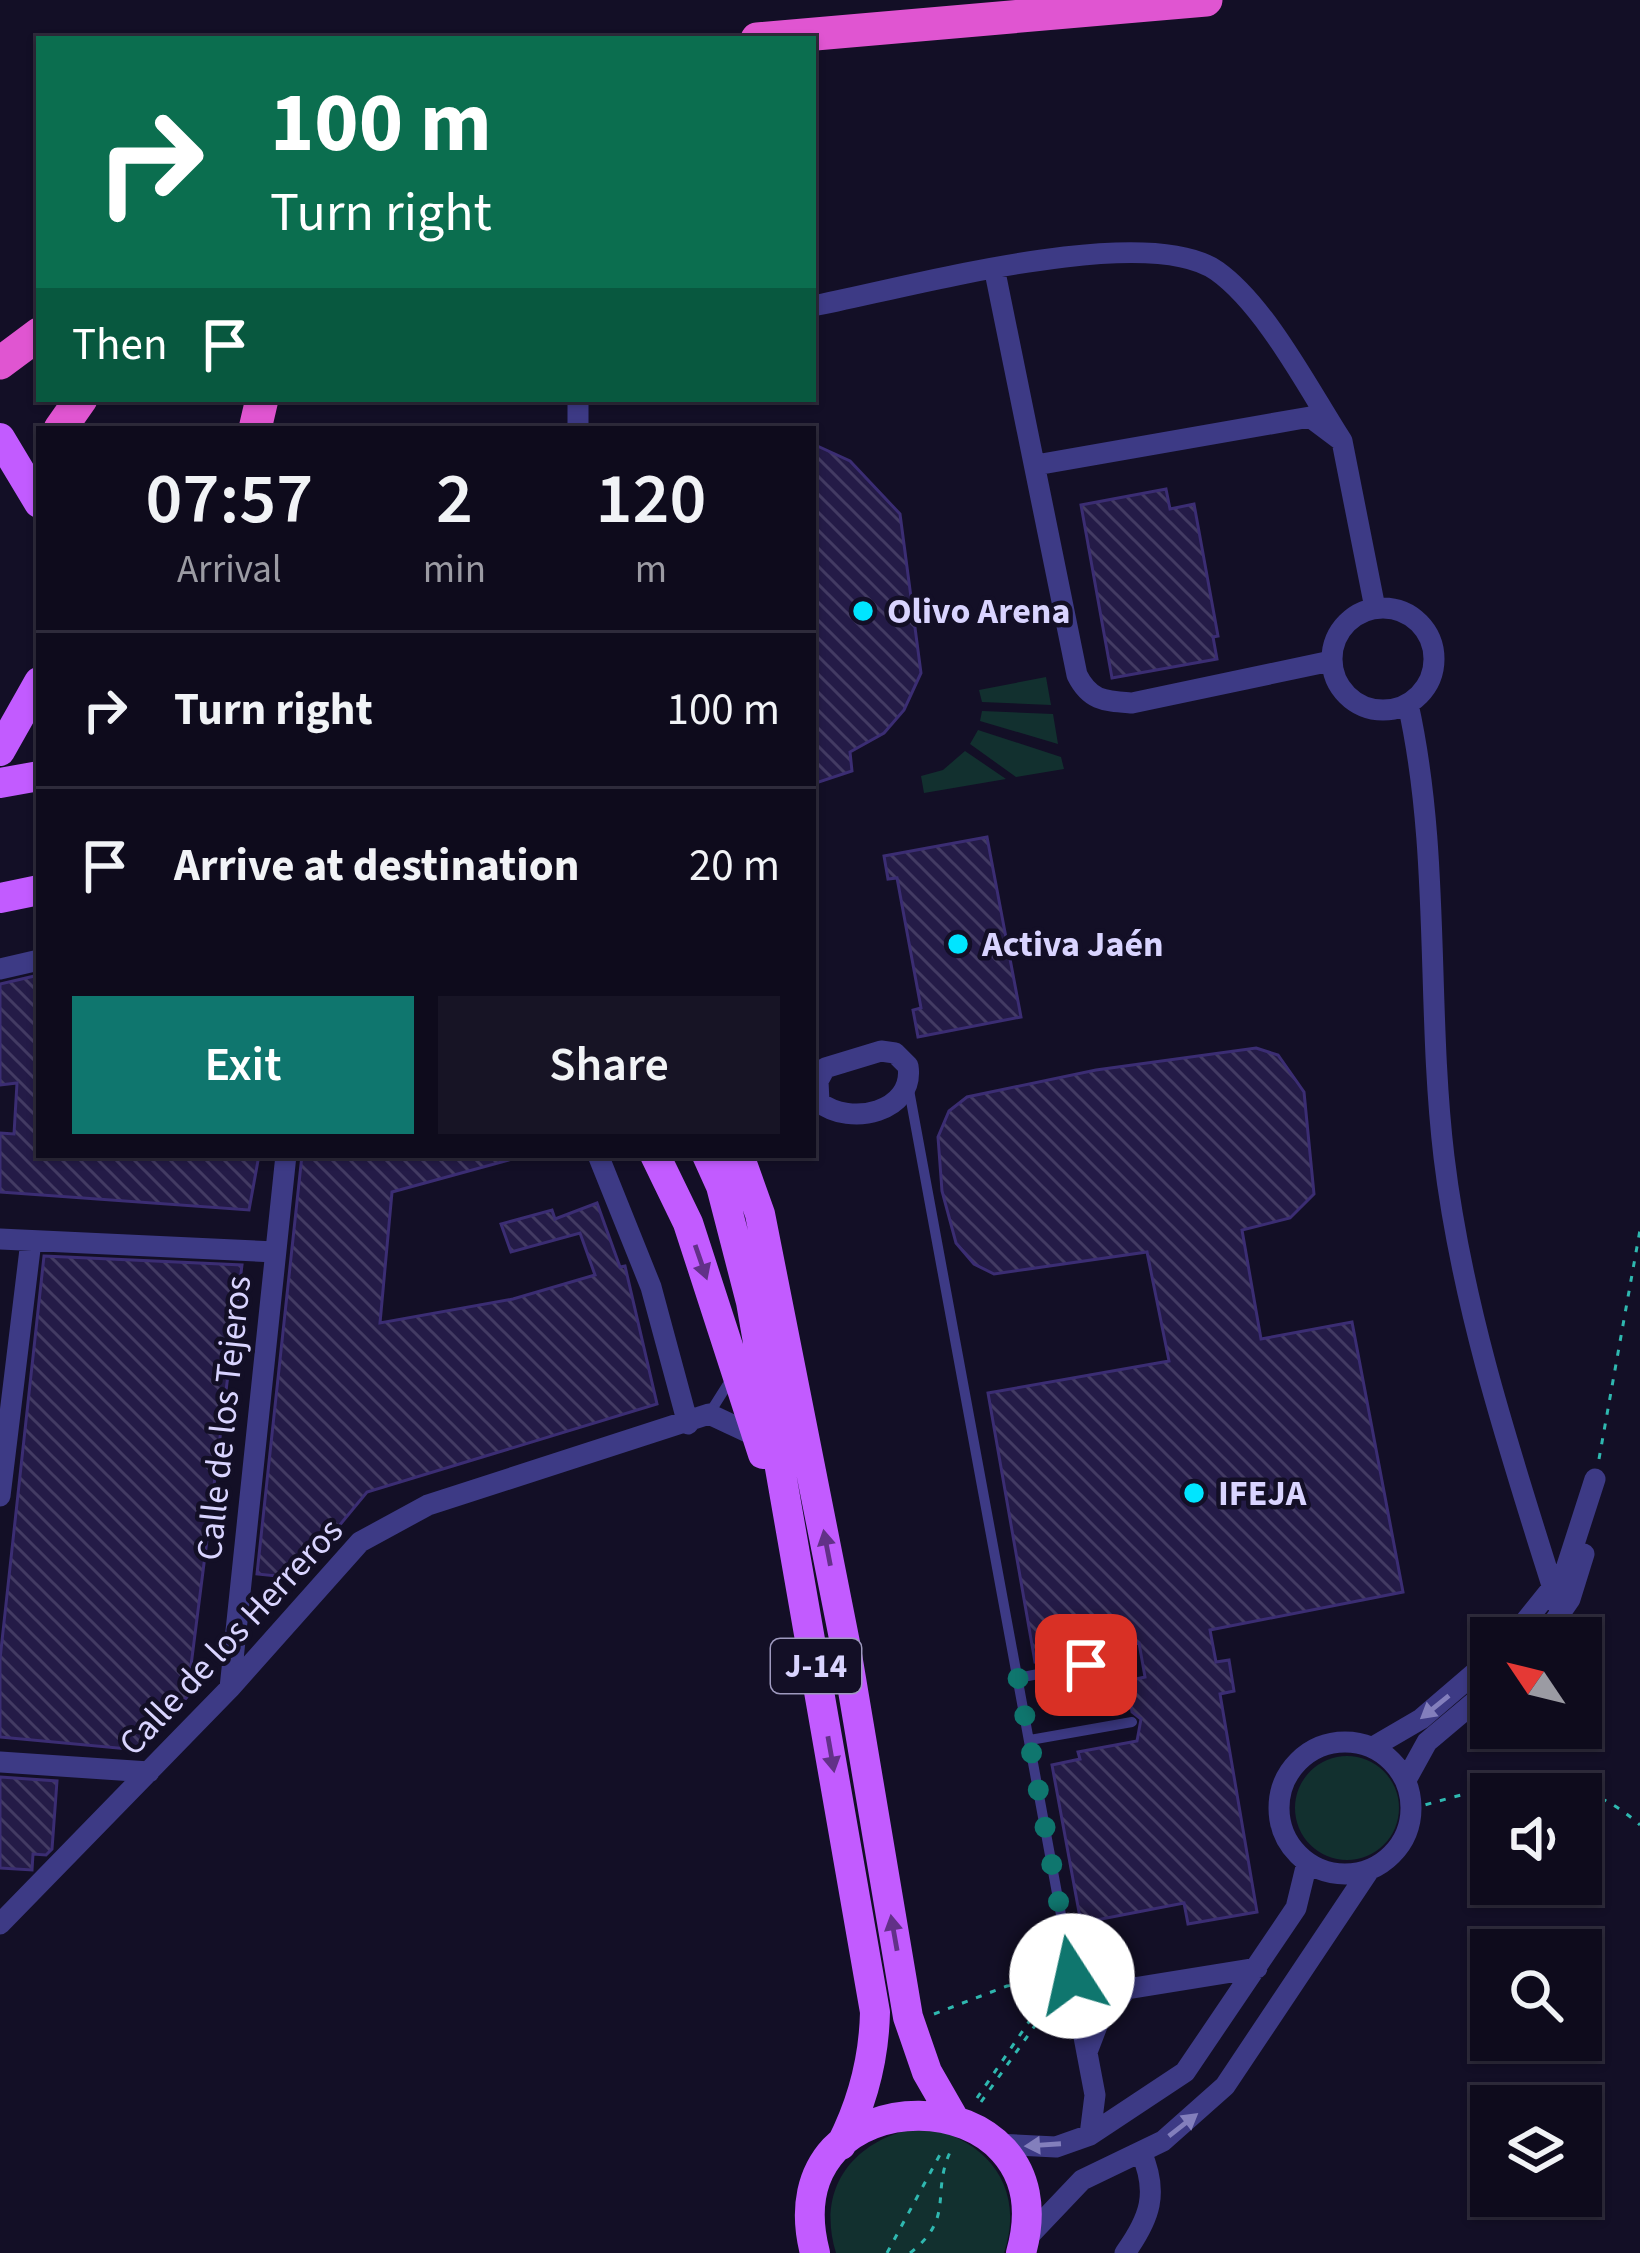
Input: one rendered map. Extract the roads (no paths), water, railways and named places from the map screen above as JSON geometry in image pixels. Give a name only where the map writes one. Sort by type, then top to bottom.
[{"type":"highway","points":[[784,36],[1206,0]]},
{"type":"highway","points":[[816,45],[872,26]]},
{"type":"highway","points":[[0,363],[36,336]]},
{"type":"main road","points":[[0,438],[36,498]]},
{"type":"main road","points":[[0,751],[36,687]]},
{"type":"main road","points":[[0,784],[36,777]]},
{"type":"main road","points":[[0,898],[36,891]]},
{"type":"main road","points":[[657,1158],[688,1222],[795,1545]]},
{"type":"main road","name":"J-14","points":[[708,1158],[721,1186],[751,1302],[875,2012],[873,2055],[856,2114],[822,2171],[812,2201],[814,2253]]},
{"type":"main road","name":"J-14","points":[[740,1158],[760,1214],[845,1643],[908,2017],[927,2072],[964,2119],[995,2144]]},
{"type":"main road","name":"J-14","points":[[841,2145],[860,2129],[894,2115],[964,2119]]},
{"type":"main road","points":[[995,2144],[1021,2188],[1022,2247]]},
{"type":"street","points":[[816,305],[1107,250],[1168,251],[1196,258],[1222,274],[1254,311],[1342,441],[1375,608]]},
{"type":"street","points":[[995,272],[1077,675],[1085,691],[1101,701],[1132,703],[1331,661]]},
{"type":"street","points":[[1036,465],[1276,419],[1310,417],[1333,429],[1342,441]]},
{"type":"street","points":[[1375,608],[1411,616],[1433,646],[1432,675],[1408,704],[1384,710],[1361,706],[1342,691],[1331,661],[1346,623],[1375,608]]},
{"type":"street","points":[[1408,704],[1430,872],[1434,1054],[1444,1160],[1467,1294],[1561,1614]]},
{"type":"street","points":[[0,969],[36,960]]},
{"type":"street","points":[[895,1053],[908,1066],[909,1090],[892,1105],[870,1112],[837,1113],[819,1102],[816,1071],[856,1055],[895,1053]]},
{"type":"street","name":"Calle de los Tejeros","points":[[230,1688],[286,1158]]},
{"type":"street","points":[[599,1158],[651,1287],[688,1424]]},
{"type":"street","points":[[0,1239],[274,1252]]},
{"type":"street","points":[[0,1496],[31,1241]]},
{"type":"street","points":[[709,1414],[756,1436]]},
{"type":"street","name":"Calle de los Herreros","points":[[0,1924],[230,1688],[360,1542],[428,1504],[709,1414]]},
{"type":"street","points":[[1537,1617],[1576,1545],[1595,1479],[1577,1583],[1556,1617]]},
{"type":"street","points":[[1531,1617],[1544,1563]]},
{"type":"street","points":[[1370,1869],[1338,1874],[1307,1863],[1281,1826],[1285,1780],[1298,1761],[1328,1744],[1373,1747],[1420,1719],[1470,1677]]},
{"type":"street","points":[[1406,1780],[1426,1742],[1470,1705]]},
{"type":"street","points":[[1022,2247],[1082,2180],[1141,2152],[1183,2125],[1226,2086],[1370,1869],[1395,1851],[1412,1809],[1406,1780],[1373,1747]]},
{"type":"street","points":[[0,1762],[149,1772]]},
{"type":"street","points":[[995,2144],[1056,2146],[1090,2135],[1186,2072],[1297,1908],[1307,1863]]},
{"type":"street","points":[[1066,1942],[1096,1972],[1126,1989],[1257,1968]]},
{"type":"street","points":[[1066,1942],[1095,2095],[1090,2135]]},
{"type":"street","points":[[1087,2053],[1100,2018],[1126,1989]]},
{"type":"street","points":[[1125,2253],[1148,2218],[1153,2197],[1153,2178],[1141,2152]]},
{"type":"lane","points":[[909,1090],[1066,1942]]},
{"type":"lane","points":[[709,1414],[736,1370],[746,1334],[721,1186]]},
{"type":"lane","points":[[1018,1678],[1120,1658]]},
{"type":"lane","points":[[1030,1740],[1132,1722]]},
{"type":"place","name":"Olivo Arena","points":[[863,611]]},
{"type":"place","name":"Activa Jaén","points":[[958,944]]},
{"type":"place","name":"IFEJA","points":[[1194,1493]]}]
